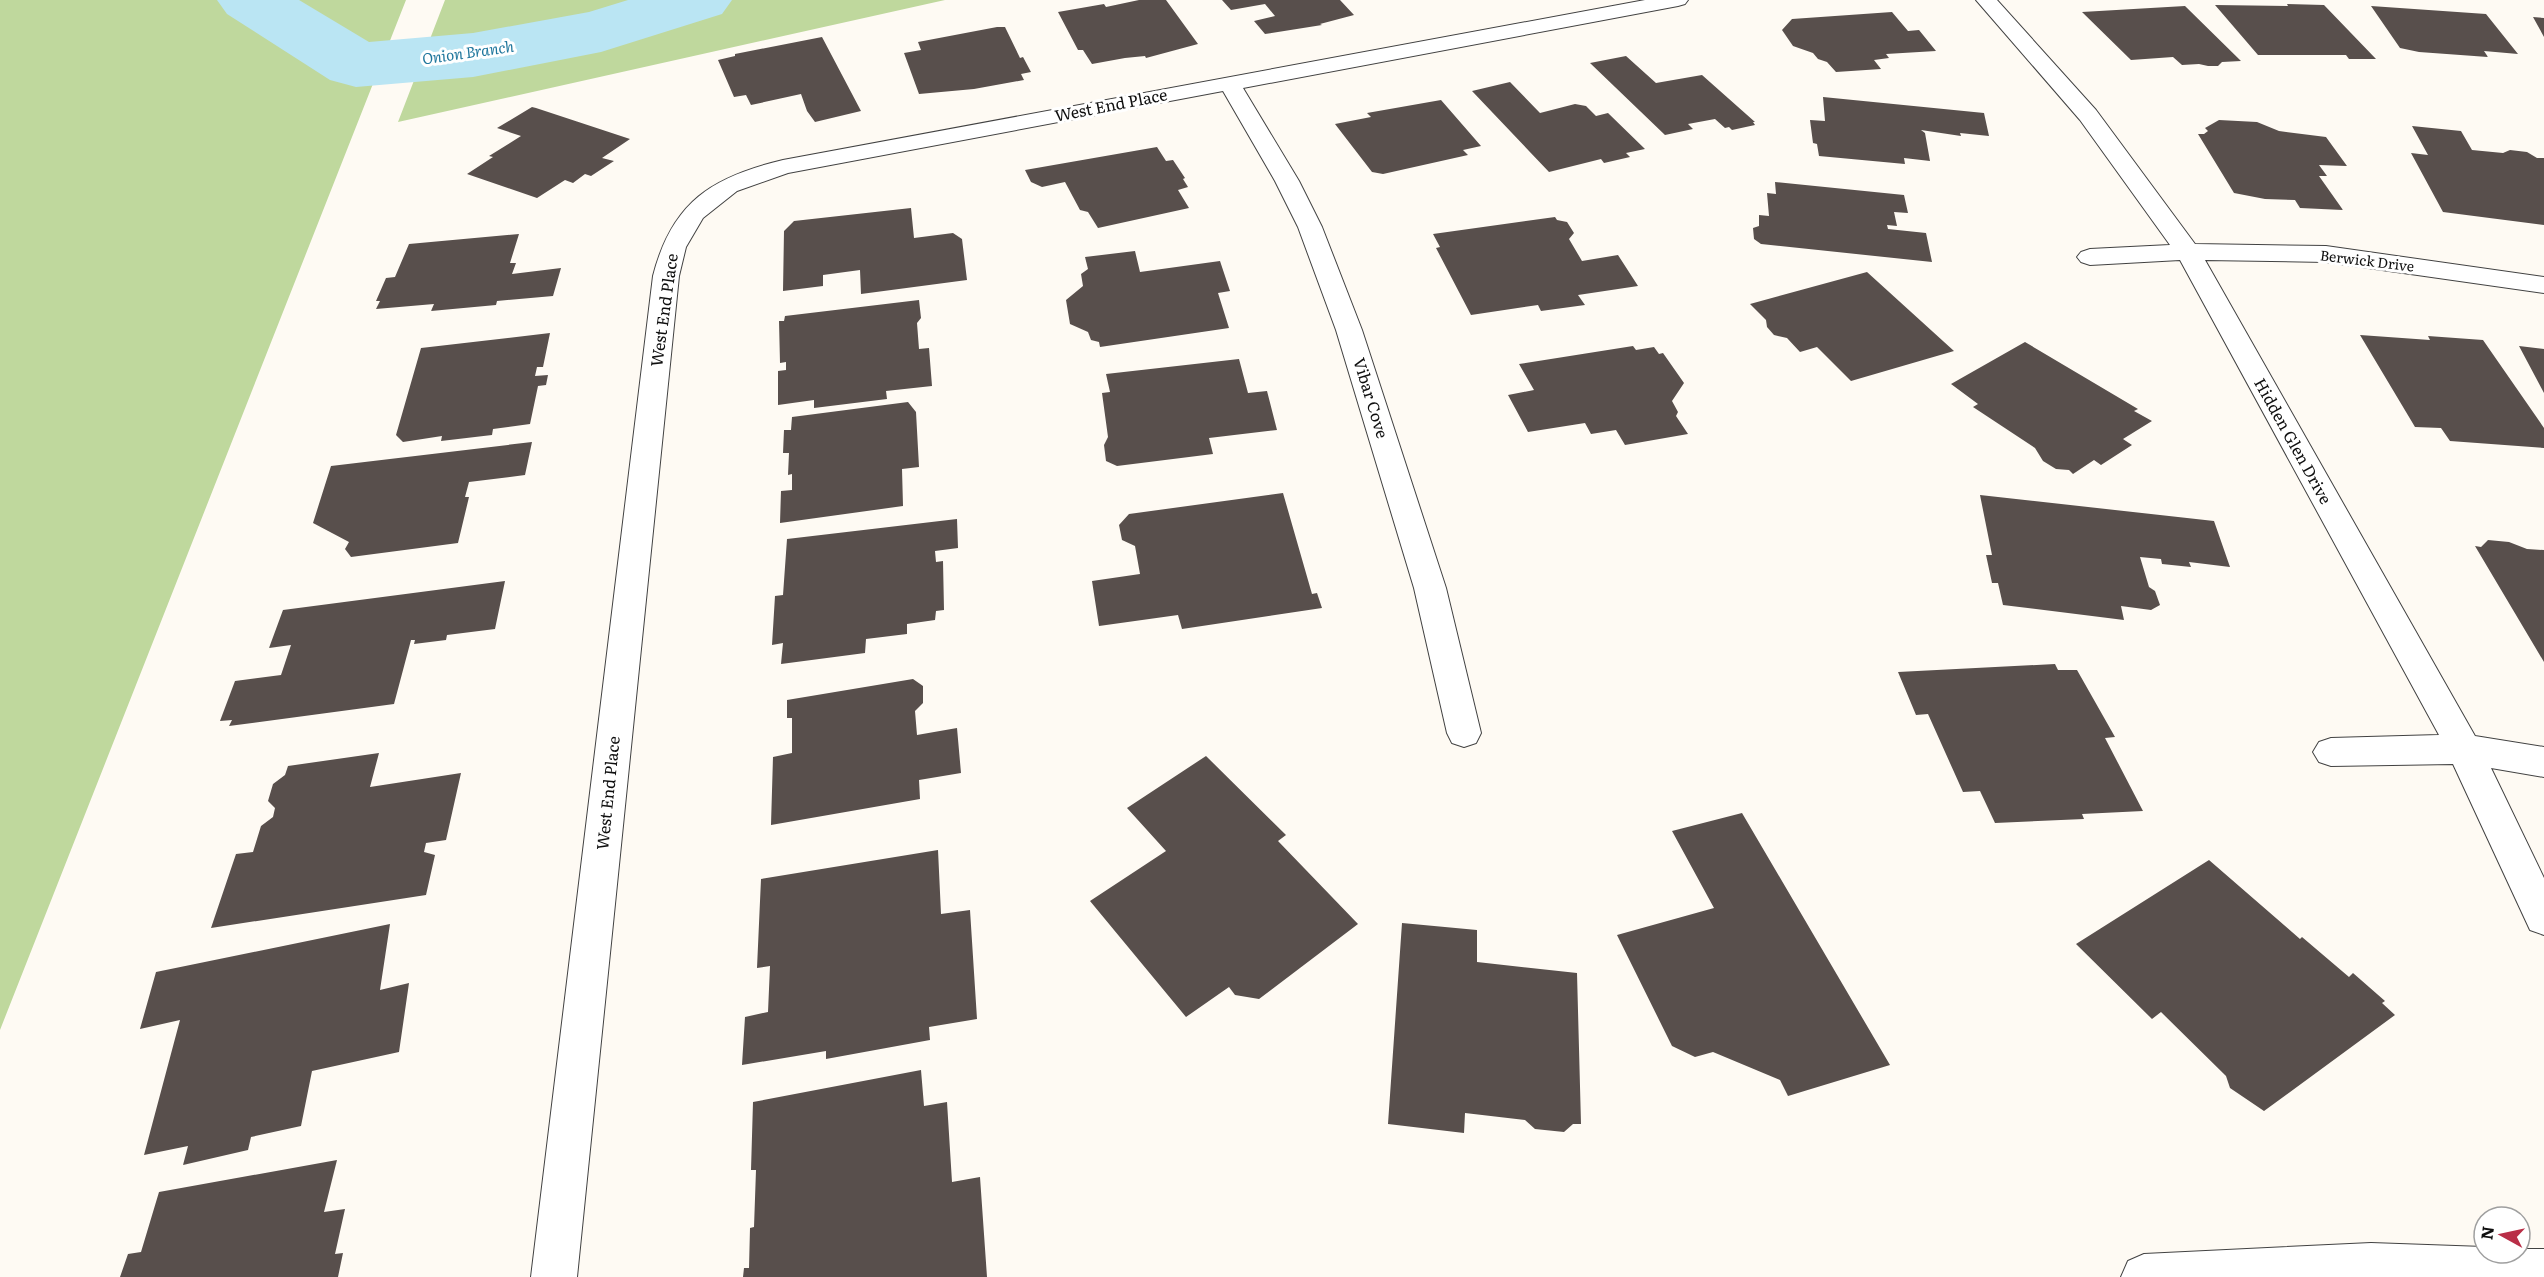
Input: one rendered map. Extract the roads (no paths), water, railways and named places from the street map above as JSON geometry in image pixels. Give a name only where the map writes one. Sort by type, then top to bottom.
[{"type":"street","name":"West End Place","points":[[554,1277],[666,276],[673,246],[693,214],[728,186],[783,167],[1678,0]]},
{"type":"street","name":"Hidden Glen Drive","points":[[1986,0],[2088,115],[2188,252],[2464,749],[2544,918]]},
{"type":"street","name":"Vibar Cove","points":[[1229,82],[1287,181],[1310,227],[1350,330],[1430,588],[1464,733]]},
{"type":"street","name":"Berwick Drive","points":[[2090,256],[2188,252],[2326,254],[2544,285]]},
{"type":"street","points":[[2331,752],[2464,749],[2544,762]]},
{"type":"street","points":[[2144,1277],[2371,1266],[2544,1272]]},
{"type":"waterway","name":"Onion Branch","points":[[251,0],[356,65],[473,55],[601,31],[698,0]]}]
